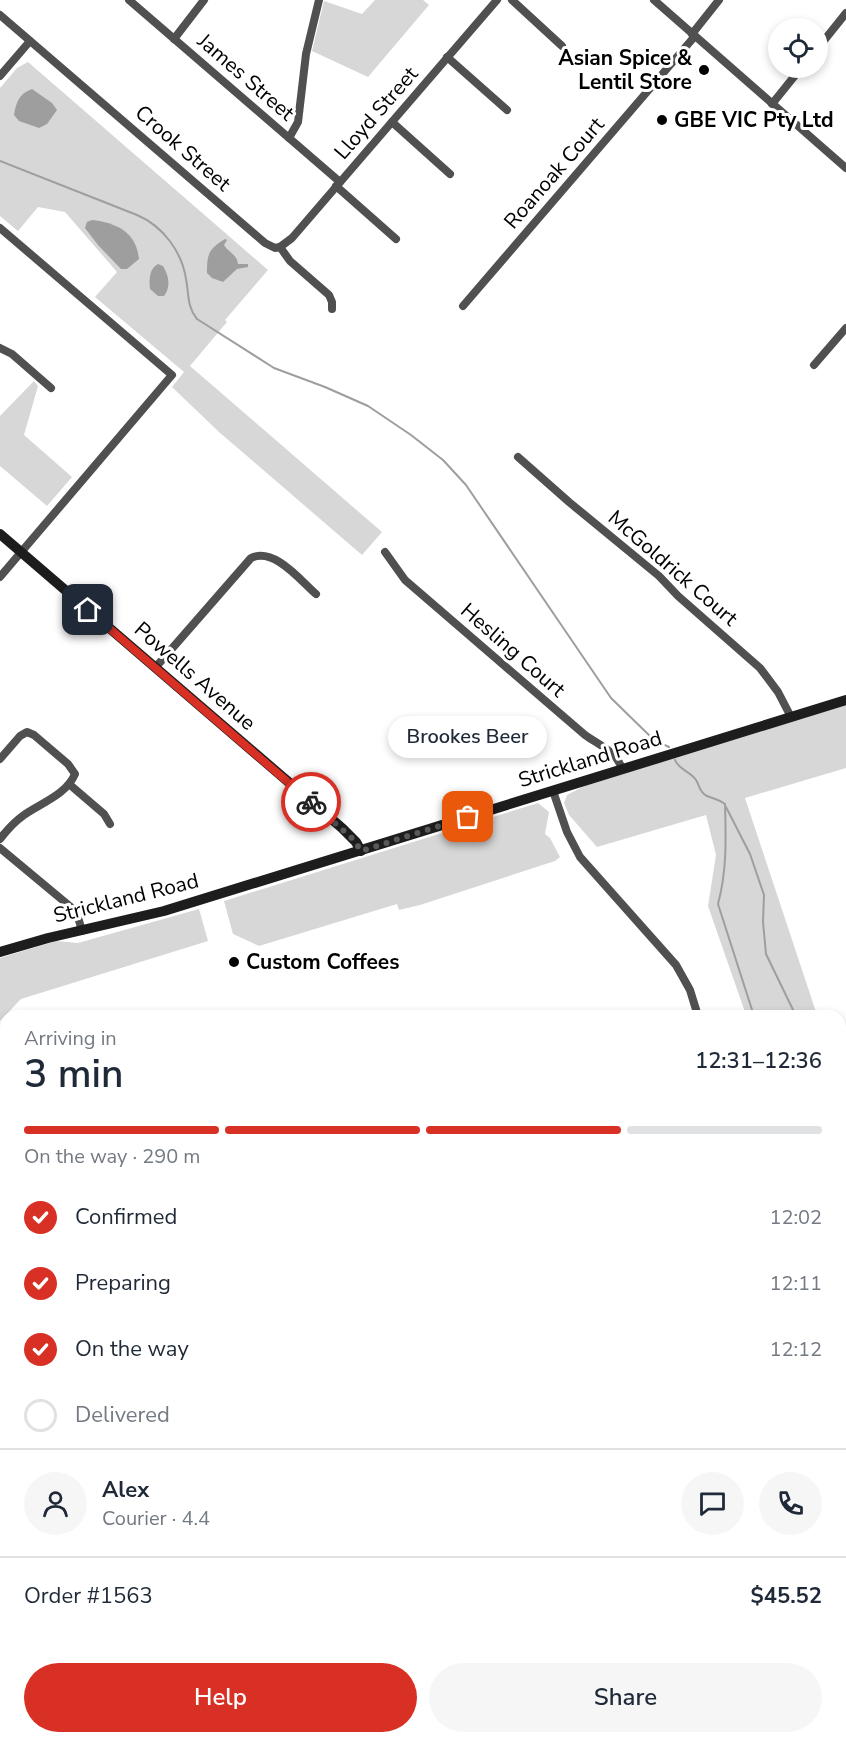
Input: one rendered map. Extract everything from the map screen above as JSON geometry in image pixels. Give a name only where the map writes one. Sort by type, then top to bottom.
[{"type":"main road","name":"Powells Avenue","points":[[0,534],[342,828],[356,842],[361,851]]},
{"type":"main road","name":"Strickland Road","points":[[0,952],[164,911],[846,700]]},
{"type":"street","name":"James Street","points":[[129,0],[289,138],[396,239]]},
{"type":"street","points":[[174,39],[204,0]]},
{"type":"street","points":[[289,138],[298,122],[306,54],[319,0]]},
{"type":"street","name":"Lloyd Street","points":[[280,247],[289,241],[497,0]]},
{"type":"street","points":[[512,0],[562,46]]},
{"type":"street","points":[[654,0],[846,168]]},
{"type":"street","name":"Roanoak Court","points":[[463,306],[693,35],[719,0]]},
{"type":"street","points":[[828,36],[846,13]]},
{"type":"street","name":"Crook Street","points":[[0,15],[265,243],[275,248],[280,247],[287,258],[329,295],[332,309]]},
{"type":"street","points":[[0,76],[30,41]]},
{"type":"street","points":[[447,57],[507,110]]},
{"type":"street","points":[[772,104],[793,78]]},
{"type":"street","points":[[392,122],[450,174]]},
{"type":"street","points":[[0,228],[172,375],[0,577]]},
{"type":"street","points":[[814,365],[846,328]]},
{"type":"street","points":[[0,348],[12,354],[51,388]]},
{"type":"street","name":"McGoldrick Court","points":[[518,457],[659,576],[678,596],[760,668],[778,692],[791,717]]},
{"type":"street","name":"Hesling Court","points":[[385,552],[405,580],[585,735],[612,753],[622,769]]},
{"type":"street","points":[[155,668],[251,558],[260,555],[274,559],[316,594]]},
{"type":"street","points":[[0,759],[20,736],[27,732],[72,768],[75,774],[69,784],[17,821],[0,839]]},
{"type":"street","points":[[69,784],[104,814],[110,824]]},
{"type":"street","points":[[553,791],[567,832],[580,857],[676,965],[690,990],[696,1010]]},
{"type":"street","points":[[0,848],[72,909],[78,917],[82,930]]},
{"type":"shaded area","points":[[375,0],[423,0],[429,5],[368,77],[312,51],[324,1],[362,14]]},
{"type":"shaded area","points":[[28,62],[268,270],[225,320],[227,322],[190,366],[382,532],[362,555],[219,432],[172,387],[184,372],[95,297],[117,272],[65,212],[38,207],[18,231],[0,216],[0,88],[17,68]]},
{"type":"shaded area","points":[[32,89],[52,103],[57,110],[47,124],[39,128],[19,121],[14,115],[19,99]]},
{"type":"shaded area","points":[[92,220],[124,230],[134,242],[139,259],[127,269],[121,269],[85,228],[87,222]]},
{"type":"shaded area","points":[[225,239],[227,240],[224,245],[238,264],[248,264],[248,267],[237,269],[223,282],[212,278],[207,273],[207,266],[210,252]]},
{"type":"shaded area","points":[[158,264],[163,266],[168,278],[168,289],[164,296],[158,296],[150,289],[151,271]]},
{"type":"shaded area","points":[[34,381],[38,386],[24,435],[72,477],[47,506],[0,466],[0,416]]},
{"type":"shaded area","points":[[846,705],[846,768],[745,798],[815,1010],[744,1010],[708,906],[716,855],[706,815],[597,847],[569,815],[564,803],[567,795],[590,783]]},
{"type":"shaded area","points":[[538,803],[549,812],[545,834],[550,838],[560,857],[555,861],[420,905],[399,910],[397,904],[259,946],[233,934],[224,901]]},
{"type":"shaded area","points":[[199,909],[208,941],[21,999],[10,1010],[0,1010],[0,958],[56,941],[78,943]]},
{"type":"waterway","points":[[0,161],[137,215],[155,226],[176,250],[184,269],[190,305],[197,319],[274,368],[368,406],[443,460],[466,485],[611,698],[654,740],[669,747]]},
{"type":"waterway","points":[[675,760],[679,766],[694,777],[704,794],[725,804],[726,842],[718,904],[752,1010]]},
{"type":"waterway","points":[[726,807],[750,854],[764,895],[763,922],[766,954],[793,1010]]},
{"type":"way so far","points":[[311,802],[354,840],[361,851],[468,817]]},
{"type":"place","name":"Asian Spice & Lentil Store","points":[[704,70]]},
{"type":"place","name":"GBE VIC Pty Ltd","points":[[662,120]]},
{"type":"place","name":"Brookes Beer","points":[[468,817]]},
{"type":"place","name":"Custom Coffees","points":[[234,962]]},
{"type":"route","points":[[88,610],[311,802]]}]
